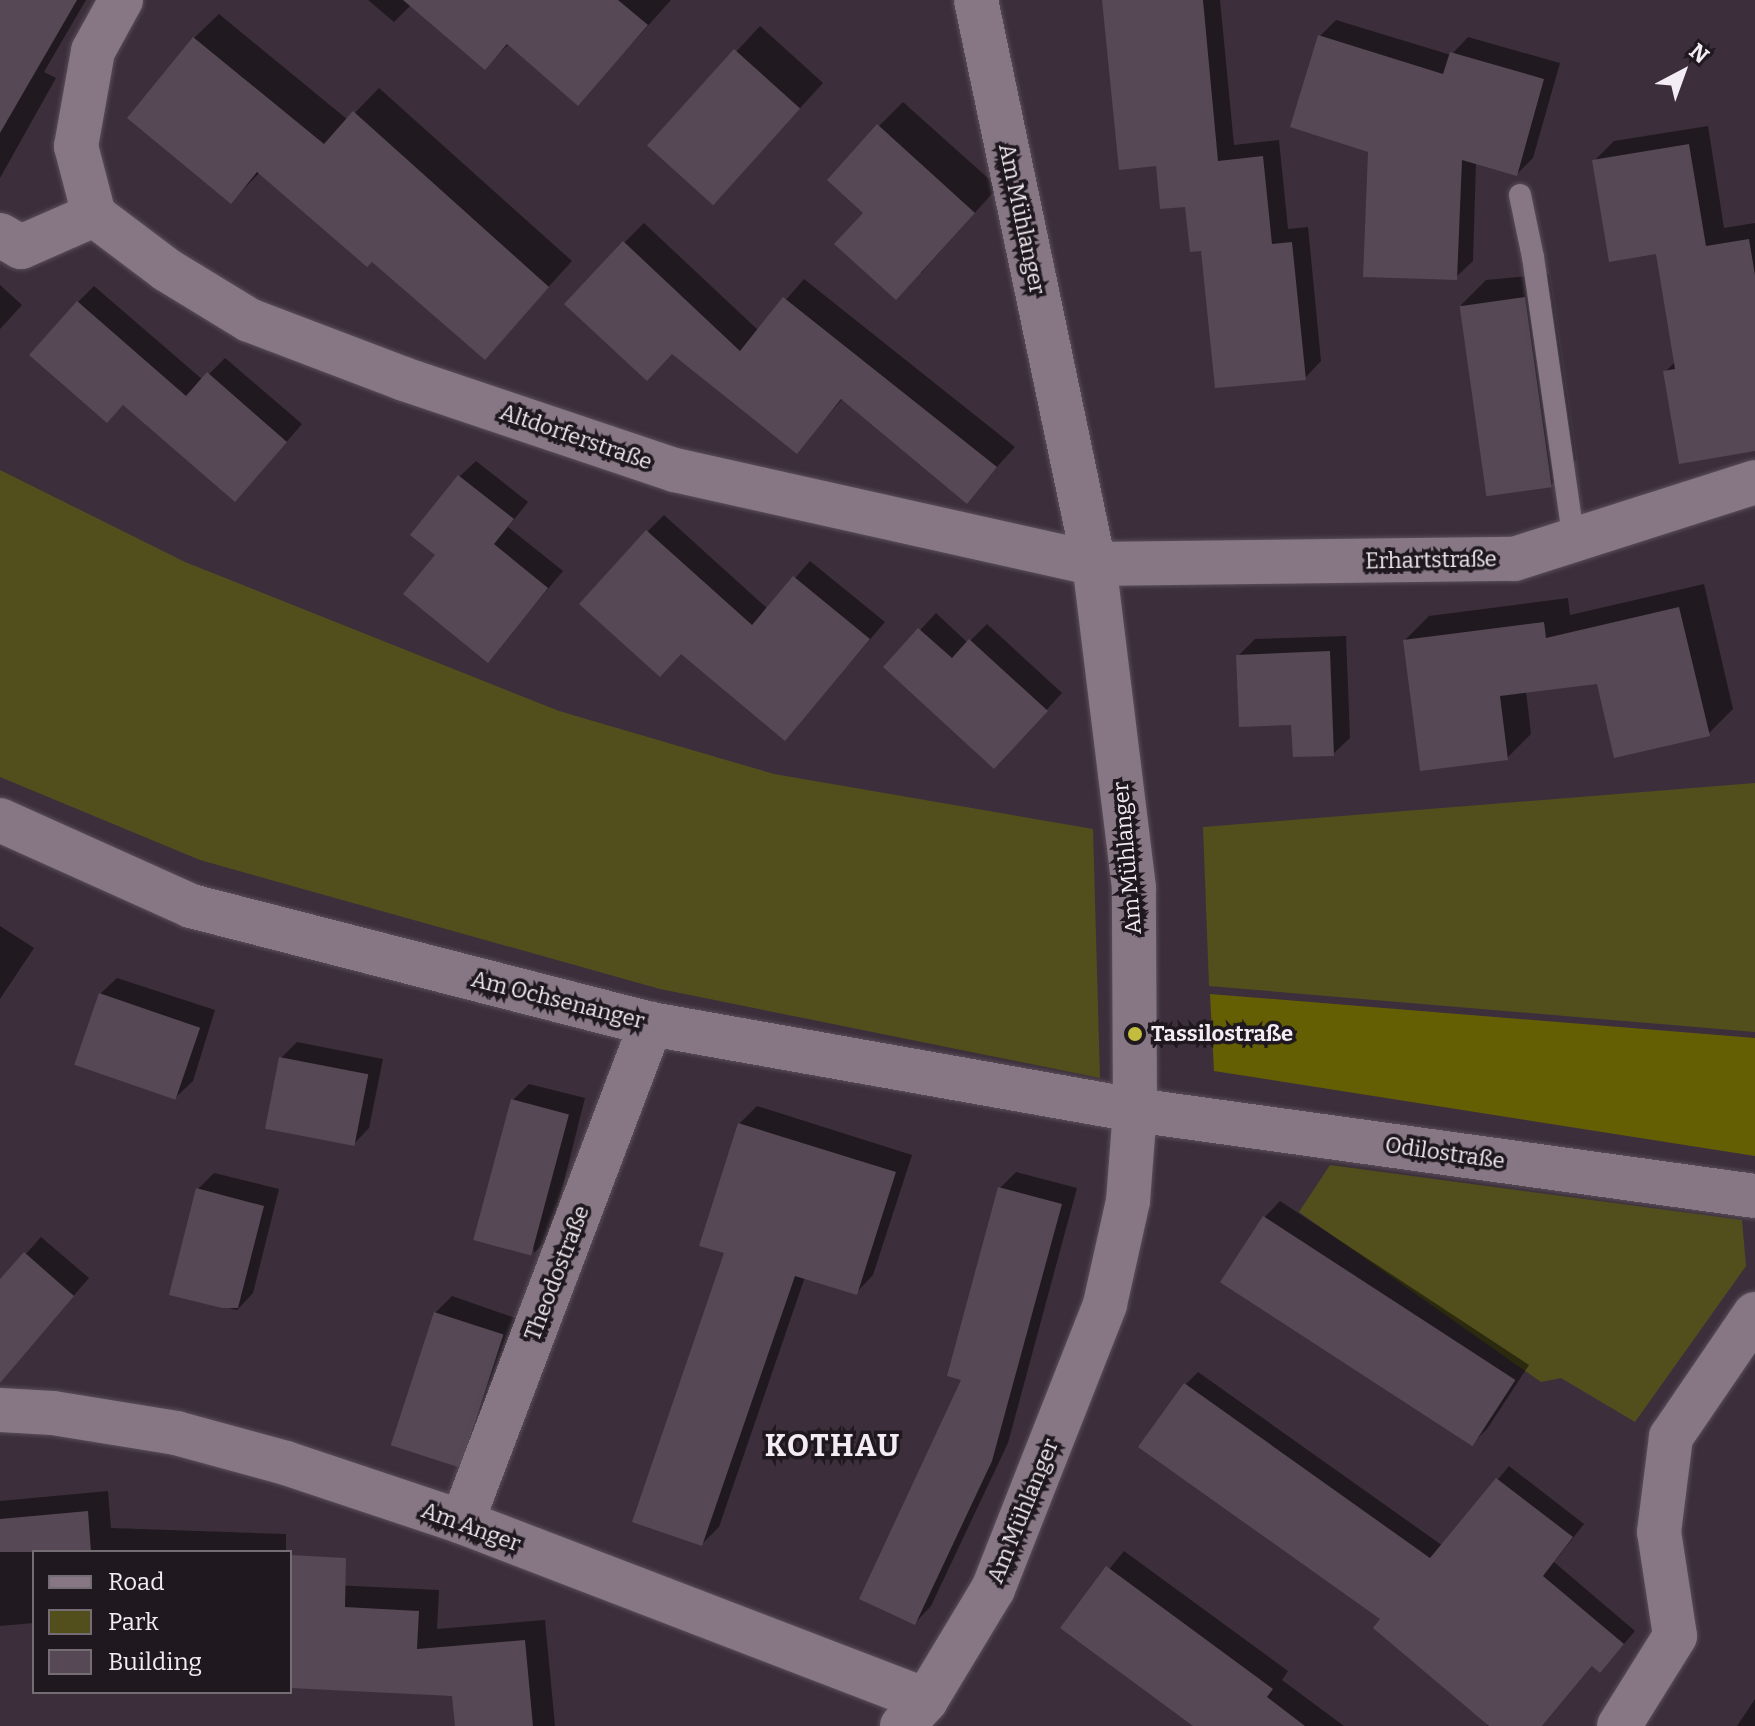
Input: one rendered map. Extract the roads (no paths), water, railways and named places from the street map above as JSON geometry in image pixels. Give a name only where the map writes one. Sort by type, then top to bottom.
[{"type":"street","points":[[0,235],[21,247],[94,215],[76,146],[93,51],[121,0]]},
{"type":"street","name":"Am Mühlanger","points":[[914,1713],[993,1589],[1105,1304],[1128,1201],[1135,1110],[1134,888],[1094,564],[976,0]]},
{"type":"street","name":"Altdorferstraße","points":[[94,215],[167,270],[249,320],[404,379],[675,470],[1094,564]]},
{"type":"street","name":"Erhartstraße","points":[[1094,564],[1514,559],[1755,482]]},
{"type":"street","name":"Am Ochsenanger","points":[[0,820],[191,906],[651,1024],[1135,1110]]},
{"type":"street","name":"Theodostraße","points":[[462,1522],[651,1024]]},
{"type":"street","name":"Odilostraße","points":[[1135,1110],[1755,1196]]},
{"type":"street","points":[[1619,1726],[1675,1636],[1659,1532],[1671,1437],[1755,1314]]},
{"type":"street","name":"Am Anger","points":[[0,1410],[53,1413],[176,1433],[286,1463],[462,1522],[914,1713]]},
{"type":"lane","points":[[1520,195],[1533,257],[1574,540]]},
{"type":"place","name":"Tassilostraße","points":[[1135,1034]]},
{"type":"district","name":"KOTHAU","points":[[833,1446]]}]
